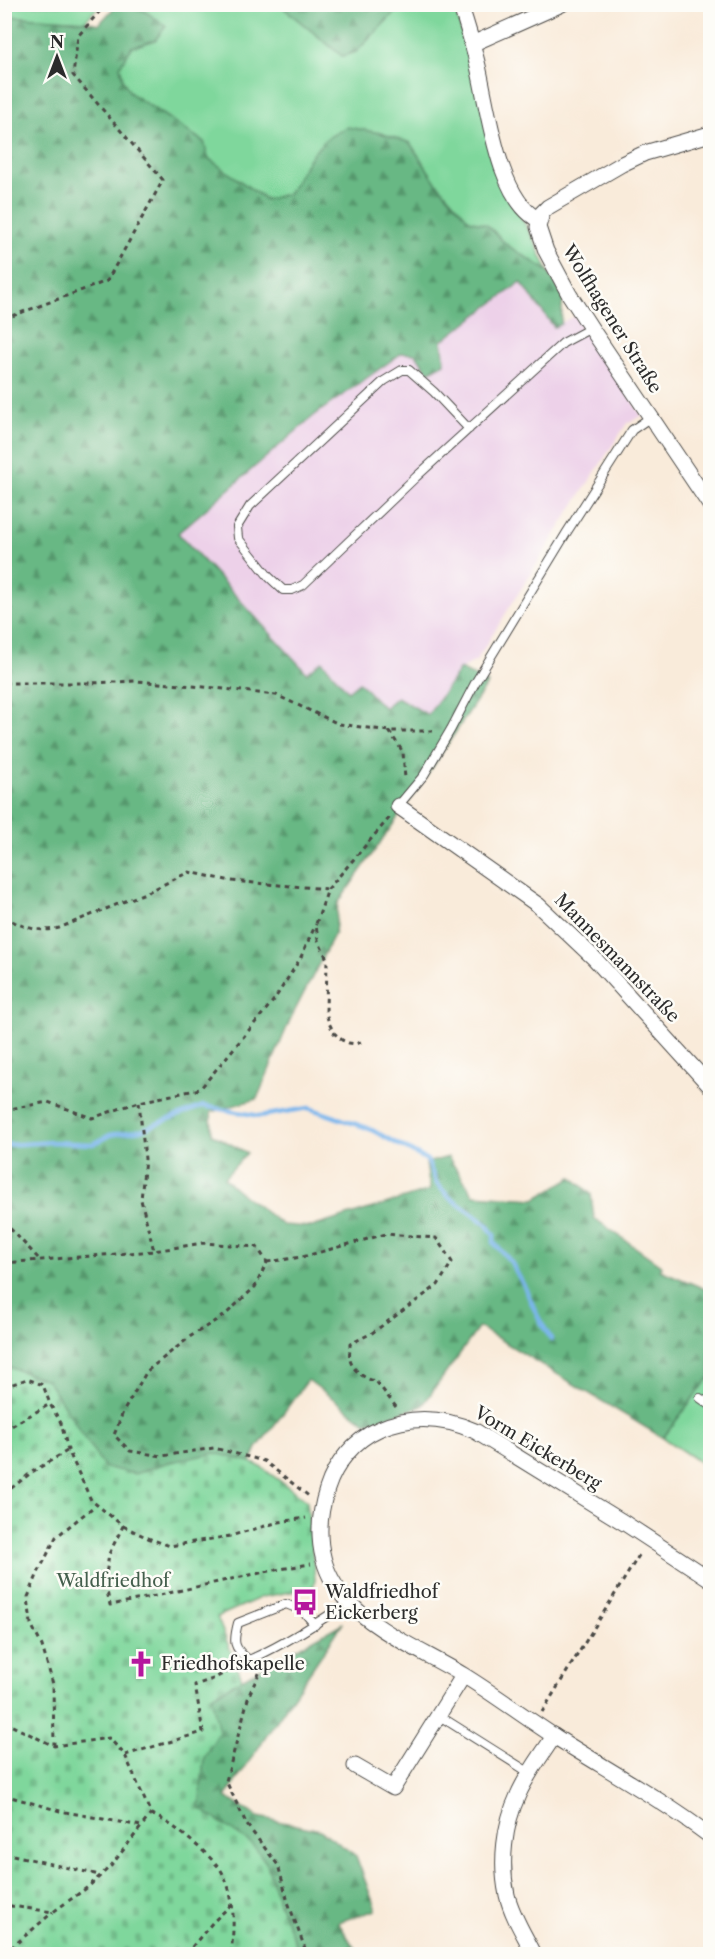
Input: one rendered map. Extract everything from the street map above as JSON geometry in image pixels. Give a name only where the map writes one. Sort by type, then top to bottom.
[{"type":"street","points":[[460,4],[502,167],[522,208],[530,216],[539,220],[548,207],[633,158],[711,134]]},
{"type":"street","points":[[472,44],[562,4]]},
{"type":"street","name":"Wolfhagener Straße","points":[[539,220],[540,238],[569,294],[711,505]]},
{"type":"street","name":"Mannesmannstraße","points":[[402,800],[538,905],[594,958],[711,1086]]},
{"type":"street","name":"Vorm Eickerberg","points":[[711,1579],[475,1431],[458,1423],[440,1420],[405,1420],[374,1431],[357,1443],[338,1467],[330,1481],[321,1509],[319,1536],[323,1562],[332,1580],[358,1611],[402,1641],[463,1676],[535,1724],[677,1812],[711,1836]]},
{"type":"street","points":[[355,1766],[393,1788],[463,1676]]},
{"type":"street","points":[[534,1954],[508,1896],[505,1871],[506,1837],[509,1818],[517,1796],[554,1736]]},
{"type":"lane","points":[[469,429],[410,370],[395,374],[384,381],[249,506],[237,527],[238,538],[269,577],[283,590],[292,590],[303,585],[416,477],[469,429],[563,343],[591,328]]},
{"type":"lane","points":[[402,800],[424,775],[474,683],[632,430],[651,417]]},
{"type":"lane","points":[[700,1398],[711,1405]]},
{"type":"lane","points":[[315,1625],[303,1611],[286,1604],[238,1623],[234,1640],[239,1653],[249,1660],[315,1625],[349,1602]]},
{"type":"lane","points":[[438,1715],[530,1773]]},
{"type":"path","points":[[4,319],[107,281],[163,180],[73,75],[78,36],[106,4]]},
{"type":"path","points":[[4,682],[137,681],[276,695],[339,724],[389,731],[428,732],[451,729]]},
{"type":"path","points":[[4,1110],[48,1102],[92,1118],[139,1102],[200,1089],[274,1000],[300,959],[316,924],[328,889],[402,800],[403,752],[389,731]]},
{"type":"path","points":[[4,917],[23,926],[47,931],[150,891],[189,872],[231,881],[328,889]]},
{"type":"path","points":[[316,924],[318,940],[327,959],[326,1014],[328,1023],[342,1040],[349,1044],[361,1042]]},
{"type":"path","points":[[139,1102],[145,1159],[141,1200],[154,1251]]},
{"type":"path","points":[[4,1222],[40,1260]]},
{"type":"path","points":[[267,1262],[302,1257],[386,1234],[436,1238],[452,1262],[438,1286],[372,1333],[350,1344],[350,1360],[357,1370],[368,1380],[376,1381],[405,1420]]},
{"type":"path","points":[[4,1263],[154,1251],[203,1243],[257,1247],[267,1262]]},
{"type":"path","points":[[4,1387],[27,1379],[43,1385],[50,1404],[61,1423],[68,1450],[92,1500],[123,1526],[148,1538],[170,1546],[230,1536],[321,1509],[314,1500],[264,1461],[214,1448],[162,1456],[130,1451],[114,1435],[123,1412],[147,1371],[191,1336],[226,1314],[255,1287],[267,1262]]},
{"type":"path","points":[[4,1430],[50,1404]]},
{"type":"path","points":[[4,1494],[32,1472],[68,1450]]},
{"type":"path","points":[[54,1746],[53,1684],[42,1646],[31,1624],[28,1597],[56,1537],[97,1504]]},
{"type":"path","points":[[123,1526],[110,1554],[105,1581],[110,1605],[168,1595],[243,1576],[323,1562]]},
{"type":"path","points":[[535,1724],[650,1539]]},
{"type":"path","points":[[265,1653],[262,1670],[249,1695],[226,1781],[247,1825],[278,1865],[288,1902],[308,1954]]},
{"type":"path","points":[[125,1755],[202,1732],[195,1685],[213,1679],[249,1660]]},
{"type":"path","points":[[4,1722],[54,1746],[109,1738],[125,1755],[151,1814],[165,1820],[194,1843],[222,1871],[232,1904],[234,1925],[231,1954]]},
{"type":"path","points":[[4,1795],[60,1811],[141,1826]]},
{"type":"path","points":[[4,1954],[111,1866],[151,1814]]},
{"type":"path","points":[[4,1853],[100,1876]]},
{"type":"path","points":[[186,1954],[232,1904]]},
{"type":"path","points":[[4,1905],[53,1912]]},
{"type":"shaded area","points":[[521,282],[554,326],[575,316],[642,416],[627,423],[476,661],[460,669],[428,716],[397,697],[385,708],[307,673],[178,533],[316,414],[402,353],[416,354],[441,341]]},
{"type":"green space","points":[[4,5],[100,5],[85,21],[5,16]]},
{"type":"green space","points":[[142,5],[280,5],[342,56],[356,52],[402,5],[454,5],[506,192],[532,236],[548,271],[508,246],[487,225],[469,220],[435,181],[410,143],[380,133],[347,127],[310,157],[289,193],[267,200],[208,158],[204,142],[130,93],[123,80],[120,66],[132,47],[155,40],[166,26],[140,8]]},
{"type":"green space","points":[[280,5],[402,5],[356,52],[342,56]]},
{"type":"green space","points":[[114,8],[140,8],[166,26],[155,40],[132,47],[120,66],[123,80],[130,93],[204,142],[208,158],[266,200],[289,193],[310,157],[327,138],[347,127],[380,133],[410,143],[435,181],[469,220],[487,225],[508,246],[548,271],[563,297],[561,324],[554,327],[521,282],[442,341],[445,363],[428,372],[416,354],[402,353],[316,414],[178,533],[307,673],[322,661],[348,691],[359,682],[384,708],[397,697],[428,715],[460,669],[488,683],[338,903],[335,933],[290,1020],[257,1099],[211,1112],[212,1134],[247,1153],[224,1178],[283,1225],[312,1227],[430,1190],[426,1163],[448,1157],[474,1195],[535,1199],[572,1177],[591,1194],[594,1218],[662,1266],[660,1270],[710,1291],[710,1377],[663,1438],[479,1327],[422,1406],[366,1423],[308,1380],[257,1448],[251,1462],[215,1453],[166,1463],[135,1474],[103,1467],[47,1380],[11,1368],[5,1370],[4,16],[85,21],[99,24]]},
{"type":"green space","name":"Waldfriedhof","points":[[11,1368],[47,1380],[104,1467],[135,1474],[166,1463],[215,1453],[251,1462],[261,1467],[307,1501],[315,1579],[313,1588],[262,1597],[217,1617],[242,1679],[211,1696],[219,1732],[204,1758],[199,1808],[253,1845],[267,1864],[278,1901],[300,1954],[5,1954],[4,1370]]},
{"type":"green space","points":[[710,1377],[710,1469],[663,1438]]},
{"type":"green space","points":[[343,1623],[225,1797],[258,1817],[320,1830],[356,1856],[376,1910],[338,1922],[357,1952],[370,1954],[300,1954],[278,1901],[267,1864],[253,1845],[199,1808],[204,1758],[218,1732],[211,1696]]},
{"type":"waterway","points":[[4,1145],[52,1142],[93,1144],[110,1135],[141,1130],[203,1106],[260,1116],[309,1108],[370,1129],[427,1160],[437,1184],[449,1197],[486,1224],[494,1235],[494,1243],[511,1262],[551,1339]]},
{"type":"place","name":"Waldfriedhof Eickerberg","points":[[305,1602]]},
{"type":"place","name":"Friedhofskapelle","points":[[141,1664]]}]
